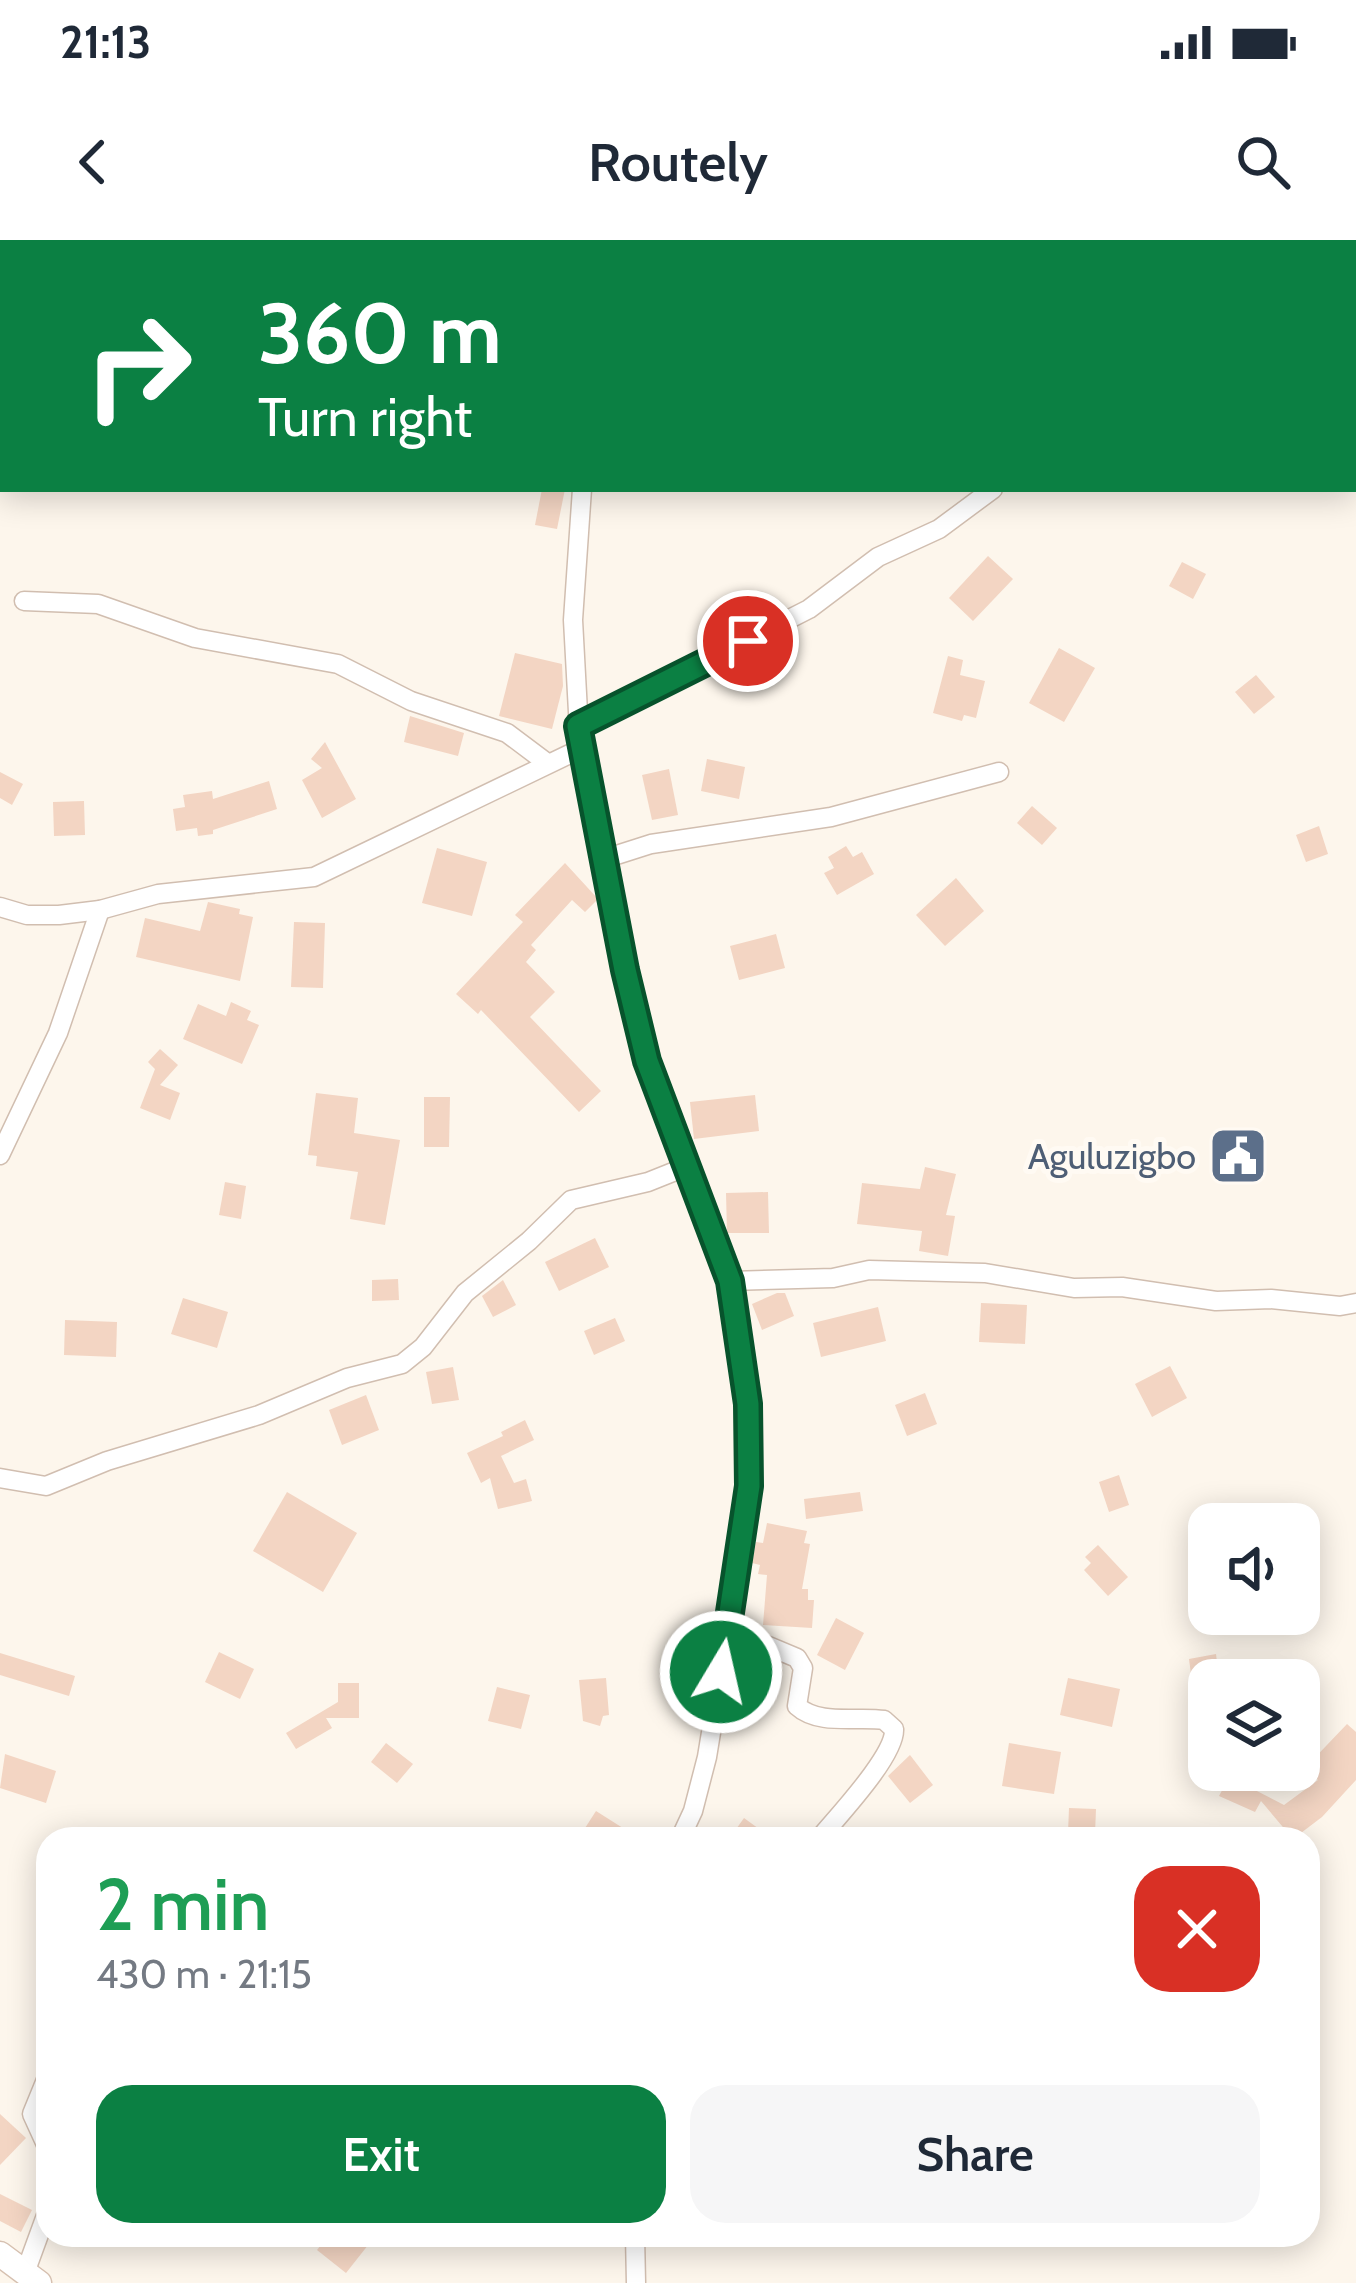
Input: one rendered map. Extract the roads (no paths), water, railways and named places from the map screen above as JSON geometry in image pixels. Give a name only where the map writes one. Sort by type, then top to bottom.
[{"type":"main road","points":[[0,2254],[32,2278]]},
{"type":"street","points":[[582,492],[573,620],[580,749],[647,1061],[730,1281],[748,1404],[749,1486],[728,1629],[706,1757],[686,1827]]},
{"type":"street","points":[[578,726],[809,609],[878,557],[939,530],[989,492]]},
{"type":"street","points":[[24,601],[98,604],[195,638],[338,664],[411,700],[507,733],[547,763]]},
{"type":"street","points":[[0,907],[27,915],[100,910],[158,894],[314,877],[580,749]]},
{"type":"street","points":[[604,859],[651,844],[832,817],[999,772]]},
{"type":"street","points":[[0,1155],[58,1033],[100,910]]},
{"type":"street","points":[[0,1478],[46,1486],[107,1461],[259,1415],[346,1378],[402,1364],[423,1347],[465,1293],[571,1200],[633,1186],[688,1166]]},
{"type":"street","points":[[730,1281],[833,1278],[869,1270],[986,1273],[1074,1288],[1122,1287],[1216,1301],[1270,1298],[1340,1306],[1356,1303]]},
{"type":"street","points":[[728,1629],[797,1658],[803,1668],[797,1706],[804,1713],[884,1720],[894,1729],[895,1738],[881,1761],[829,1827]]},
{"type":"street","points":[[32,2278],[39,2247]]},
{"type":"street","points":[[635,2247],[636,2283]]},
{"type":"place","name":"Aguluzigbo","points":[[1238,1156]]}]
